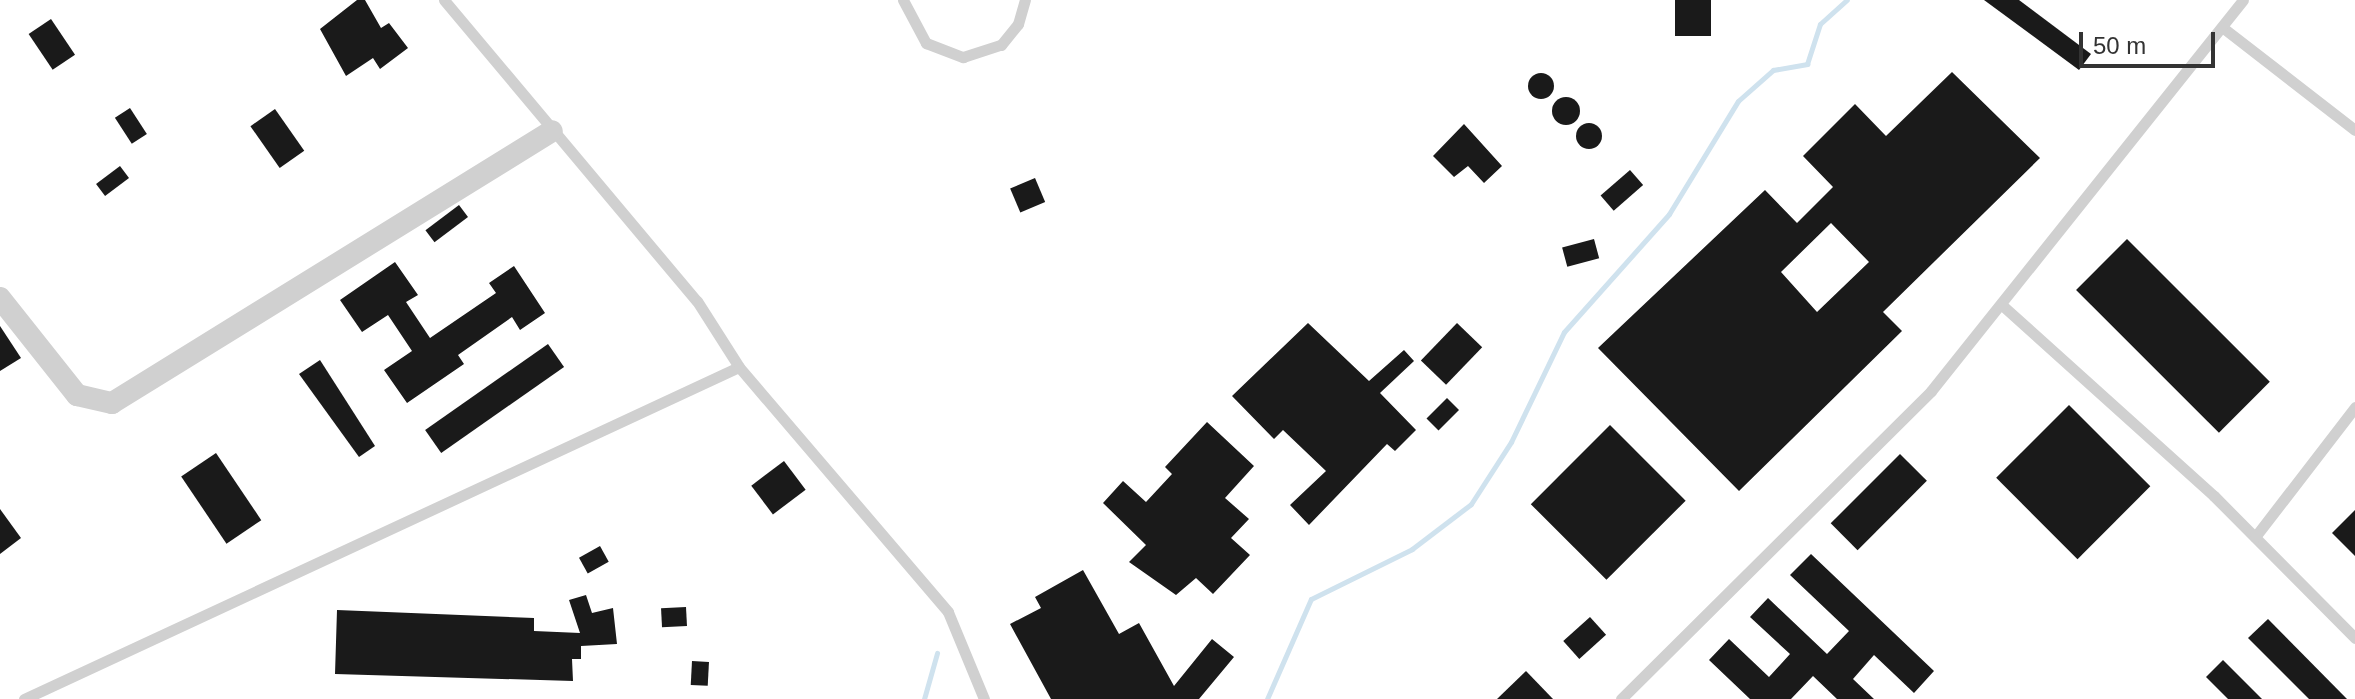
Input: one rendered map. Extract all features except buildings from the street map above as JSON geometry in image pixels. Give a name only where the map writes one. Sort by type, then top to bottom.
[{"type":"street","points":[[0,298],[77,395],[112,403],[552,131]]},
{"type":"lane","points":[[444,0],[697,301],[739,367],[948,612],[984,699]]},
{"type":"lane","points":[[903,0],[926,43],[963,57],[1001,45],[1018,24],[1025,0]]},
{"type":"lane","points":[[1621,699],[1931,391],[2003,306],[2243,0]]},
{"type":"lane","points":[[2222,27],[2355,130]]},
{"type":"lane","points":[[2003,306],[2255,537],[2355,638]]},
{"type":"lane","points":[[24,699],[739,367]]},
{"type":"lane","points":[[2255,537],[2355,407]]},
{"type":"waterway","points":[[1267,699],[1311,599],[1412,549],[1471,504],[1511,442],[1564,332],[1669,214],[1738,101],[1773,70],[1807,64],[1820,24],[1847,0]]},
{"type":"waterway","points":[[924,699],[937,653]]}]
